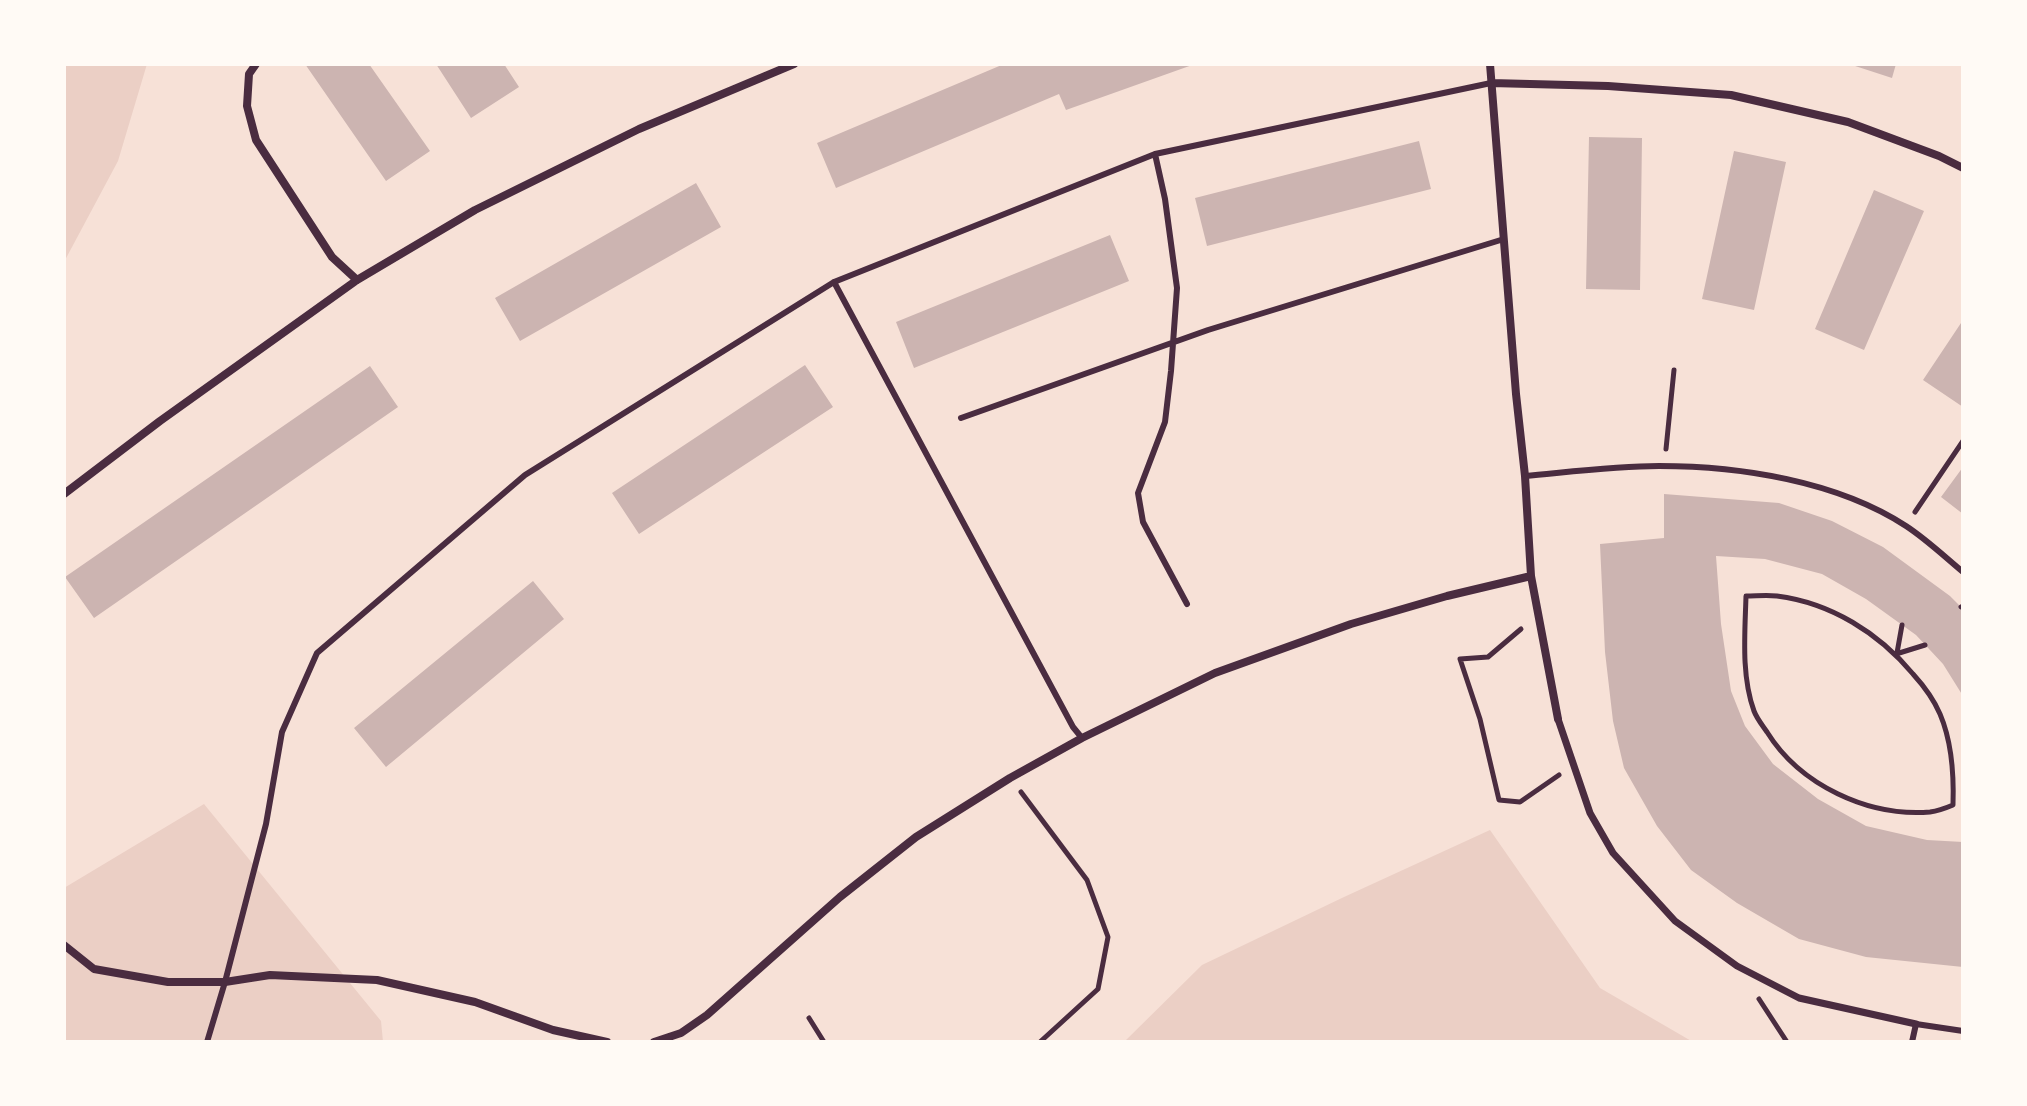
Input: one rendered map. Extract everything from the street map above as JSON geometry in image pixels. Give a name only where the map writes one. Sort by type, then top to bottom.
[{"type":"street","points":[[256,64],[249,74],[247,106],[256,140],[332,257],[357,280]]},
{"type":"street","points":[[64,494],[357,280],[475,210],[639,129],[794,64]]},
{"type":"street","points":[[1490,64],[1531,576],[1558,719],[1590,813],[1613,853],[1675,921],[1737,966],[1799,998],[1916,1024]]},
{"type":"street","points":[[1491,83],[1608,86],[1731,95],[1848,122],[1963,168]]},
{"type":"street","points":[[654,1042],[681,1033],[707,1015],[840,897],[916,837],[1010,778],[1082,738],[1215,673],[1242,663],[1351,624],[1531,576]]},
{"type":"street","points":[[64,945],[94,969],[168,982],[225,982],[270,975],[377,980],[475,1002],[553,1030],[607,1042]]},
{"type":"lane","points":[[207,1042],[266,824],[282,732],[317,653],[525,475],[834,282],[1155,154],[1491,83]]},
{"type":"lane","points":[[1155,154],[1165,199],[1177,288],[1165,422],[1138,493],[1143,522],[1187,604]]},
{"type":"lane","points":[[961,418],[1208,330],[1504,239]]},
{"type":"lane","points":[[834,282],[1073,727],[1082,738]]},
{"type":"lane","points":[[1525,476],[1664,466],[1779,477],[1833,492],[1868,506],[1905,526],[1963,572]]},
{"type":"lane","points":[[1912,1042],[1916,1024],[1963,1031]]},
{"type":"path","points":[[1664,466],[1674,370]]},
{"type":"path","points":[[1905,526],[1963,441]]},
{"type":"path","points":[[1746,596],[1777,596],[1840,615],[1871,633],[1896,654],[1921,683],[1940,714],[1949,745],[1954,778],[1953,805],[1933,812],[1877,808],[1842,796],[1808,776],[1778,749],[1755,713],[1746,668],[1746,596]]},
{"type":"path","points":[[1538,615],[1488,657],[1460,659],[1480,719],[1499,800],[1520,802],[1574,766]]},
{"type":"path","points":[[1896,654],[1902,625]]},
{"type":"path","points":[[1896,654],[1925,645]]},
{"type":"path","points":[[1010,778],[1087,880],[1108,937],[1098,989],[1040,1042]]},
{"type":"path","points":[[809,1018],[824,1042]]},
{"type":"shaded area","points":[[64,64],[147,64],[118,161],[64,262]]},
{"type":"shaded area","points":[[204,804],[381,1021],[383,1042],[64,1042],[64,888]]},
{"type":"shaded area","points":[[1490,830],[1600,988],[1693,1042],[1124,1042],[1202,965]]},
{"type":"building","points":[[305,64],[369,64],[430,151],[386,181]]},
{"type":"building","points":[[436,64],[504,64],[519,87],[471,118]]},
{"type":"building","points":[[1004,64],[1195,64],[1066,110],[1059,94],[836,188],[817,143]]},
{"type":"building","points":[[1849,64],[1896,64],[1892,78]]},
{"type":"building","points":[[1589,137],[1642,138],[1640,290],[1586,289]]},
{"type":"building","points":[[1419,141],[1431,189],[1207,246],[1195,198]]},
{"type":"building","points":[[1734,151],[1786,162],[1754,310],[1702,299]]},
{"type":"building","points":[[696,183],[721,227],[520,341],[495,298]]},
{"type":"building","points":[[1874,190],[1924,211],[1864,350],[1815,329]]},
{"type":"building","points":[[1110,235],[1129,281],[914,368],[896,322]]},
{"type":"building","points":[[1963,320],[1963,407],[1923,380]]},
{"type":"building","points":[[805,365],[833,407],[639,534],[612,493]]},
{"type":"building","points":[[370,366],[398,407],[94,618],[65,577]]},
{"type":"building","points":[[1963,467],[1963,514],[1941,497]]},
{"type":"building","points":[[1664,494],[1779,503],[1832,521],[1883,547],[1963,609],[1963,696],[1943,664],[1916,635],[1866,599],[1822,574],[1765,559],[1716,556],[1721,624],[1731,691],[1745,726],[1773,764],[1818,799],[1866,826],[1927,840],[1963,842],[1963,967],[1866,957],[1799,939],[1737,903],[1691,870],[1657,826],[1624,768],[1613,721],[1605,652],[1600,544],[1664,538]]},
{"type":"building","points":[[533,581],[564,619],[386,767],[354,728]]}]
